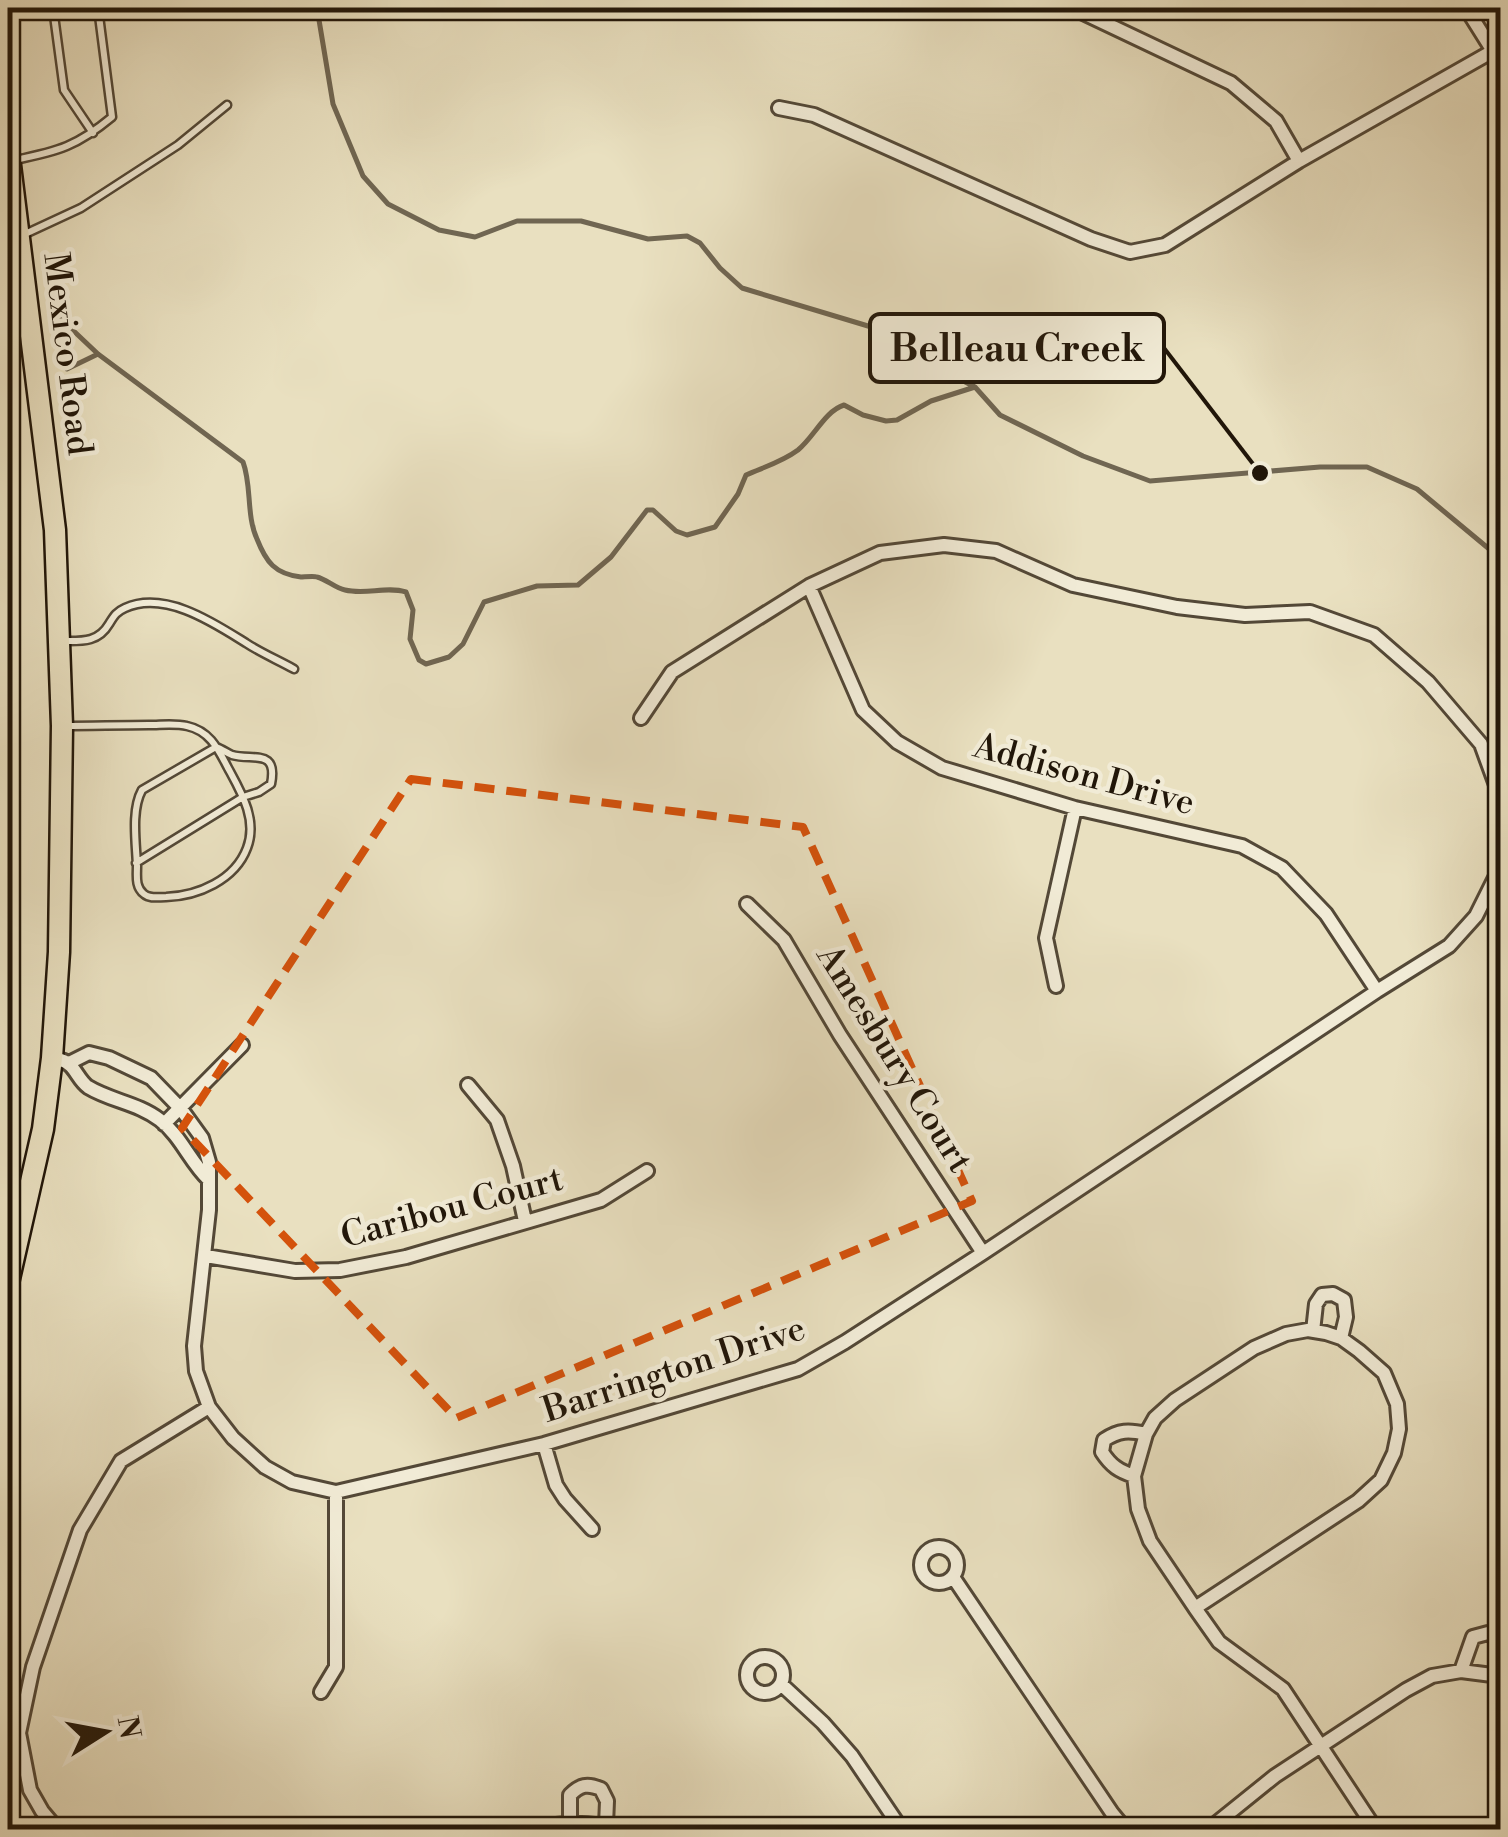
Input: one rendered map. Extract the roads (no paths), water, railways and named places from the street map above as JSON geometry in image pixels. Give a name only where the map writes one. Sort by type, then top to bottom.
[{"type":"main road","name":"Mexico Road","points":[[8,155],[55,530],[62,726],[61,1060],[8,1282]]},
{"type":"street","points":[[1074,8],[1231,83],[1276,121],[1299,161]]},
{"type":"street","points":[[778,108],[814,115],[1091,239],[1130,252],[1165,245],[1299,161],[1497,49],[1466,8]]},
{"type":"street","points":[[642,718],[672,672],[809,586],[880,553],[944,545],[996,551],[1073,586],[1177,607],[1244,615],[1310,612],[1374,635],[1428,682],[1481,744],[1500,796]]},
{"type":"street","name":"Addison Drive","points":[[809,586],[864,710],[897,742],[942,768],[1074,808],[1242,846],[1282,868],[1326,914],[1377,991]]},
{"type":"street","points":[[1056,986],[1046,938],[1074,808]]},
{"type":"street","name":"Barrington Drive","points":[[61,1060],[89,1054],[109,1058],[151,1078],[202,1138],[210,1162],[206,1256],[194,1346],[196,1371],[208,1407],[265,1467],[292,1482],[336,1492],[544,1444],[798,1369],[982,1254],[1449,946],[1476,916],[1500,868]]},
{"type":"street","name":"Amesbury Court","points":[[747,904],[784,940],[982,1254]]},
{"type":"street","points":[[164,1124],[242,1045]]},
{"type":"street","points":[[61,1060],[86,1086],[140,1106],[164,1124],[209,1180]]},
{"type":"street","points":[[468,1085],[497,1120],[513,1166],[525,1221]]},
{"type":"street","name":"Caribou Court","points":[[206,1256],[295,1271],[340,1270],[406,1257],[601,1200],[646,1171]]},
{"type":"street","points":[[1313,1331],[1316,1304],[1322,1295],[1333,1294],[1344,1300],[1346,1316],[1341,1338]]},
{"type":"street","points":[[1195,1608],[1358,1502],[1381,1480],[1400,1428],[1397,1404],[1384,1373],[1341,1338],[1313,1331],[1286,1334],[1254,1348],[1175,1400],[1155,1418],[1146,1434],[1134,1476],[1138,1509],[1150,1541],[1195,1608],[1219,1642],[1282,1689],[1376,1830]]},
{"type":"street","points":[[58,1830],[30,1790],[19,1733],[34,1668],[80,1530],[121,1461],[208,1407]]},
{"type":"street","points":[[1134,1476],[1109,1463],[1102,1452],[1104,1440],[1117,1431],[1146,1434]]},
{"type":"street","points":[[544,1444],[556,1485],[592,1529]]},
{"type":"street","points":[[322,1692],[336,1667],[336,1492]]},
{"type":"street","points":[[953,1577],[1126,1830]]},
{"type":"street","points":[[1462,1672],[1473,1637],[1488,1632],[1500,1641]]},
{"type":"street","points":[[1208,1830],[1321,1745],[1432,1676],[1462,1672],[1500,1674]]},
{"type":"street","points":[[781,1684],[852,1756],[902,1830]]},
{"type":"street","points":[[570,1823],[570,1796],[578,1786],[590,1784],[601,1789],[607,1802],[606,1825]]},
{"type":"street","points":[[526,1830],[570,1823],[622,1830]]},
{"type":"lane","points":[[53,8],[64,90],[93,133]]},
{"type":"lane","points":[[8,155],[60,151],[112,117],[98,8]]},
{"type":"lane","points":[[19,237],[97,198],[178,145],[228,105]]},
{"type":"lane","points":[[60,641],[98,637],[108,628],[114,614],[128,606],[172,606],[206,619],[294,669]]},
{"type":"lane","points":[[62,726],[185,725],[205,732],[216,747],[243,797],[250,820],[248,846],[237,865],[198,892],[151,898],[136,883],[136,800],[142,790],[216,747]]},
{"type":"lane","points":[[136,863],[270,784],[270,762],[260,756],[234,755],[216,747]]},
{"type":"waterway","points":[[317,8],[333,104],[363,176],[388,204],[439,230],[475,237],[517,221],[581,221],[648,239],[687,236],[700,243],[742,288],[878,329],[907,352],[975,387],[1000,415],[1083,456],[1150,481],[1320,467],[1367,467],[1417,489],[1500,558]]},
{"type":"waterway","points":[[61,319],[98,354],[243,462],[254,530],[273,566],[284,573],[320,578],[345,590],[406,592],[413,610],[410,639],[419,660],[426,664],[449,657],[463,644],[484,602],[537,586],[578,585],[611,557],[647,510],[653,510],[676,531],[687,535],[715,527],[746,475],[798,450],[837,408],[844,405],[863,415],[897,420],[931,401],[975,387]]},
{"type":"waterway","points":[[67,369],[98,354]]},
{"type":"place","name":"Belleau Creek","points":[[1260,473]]}]
